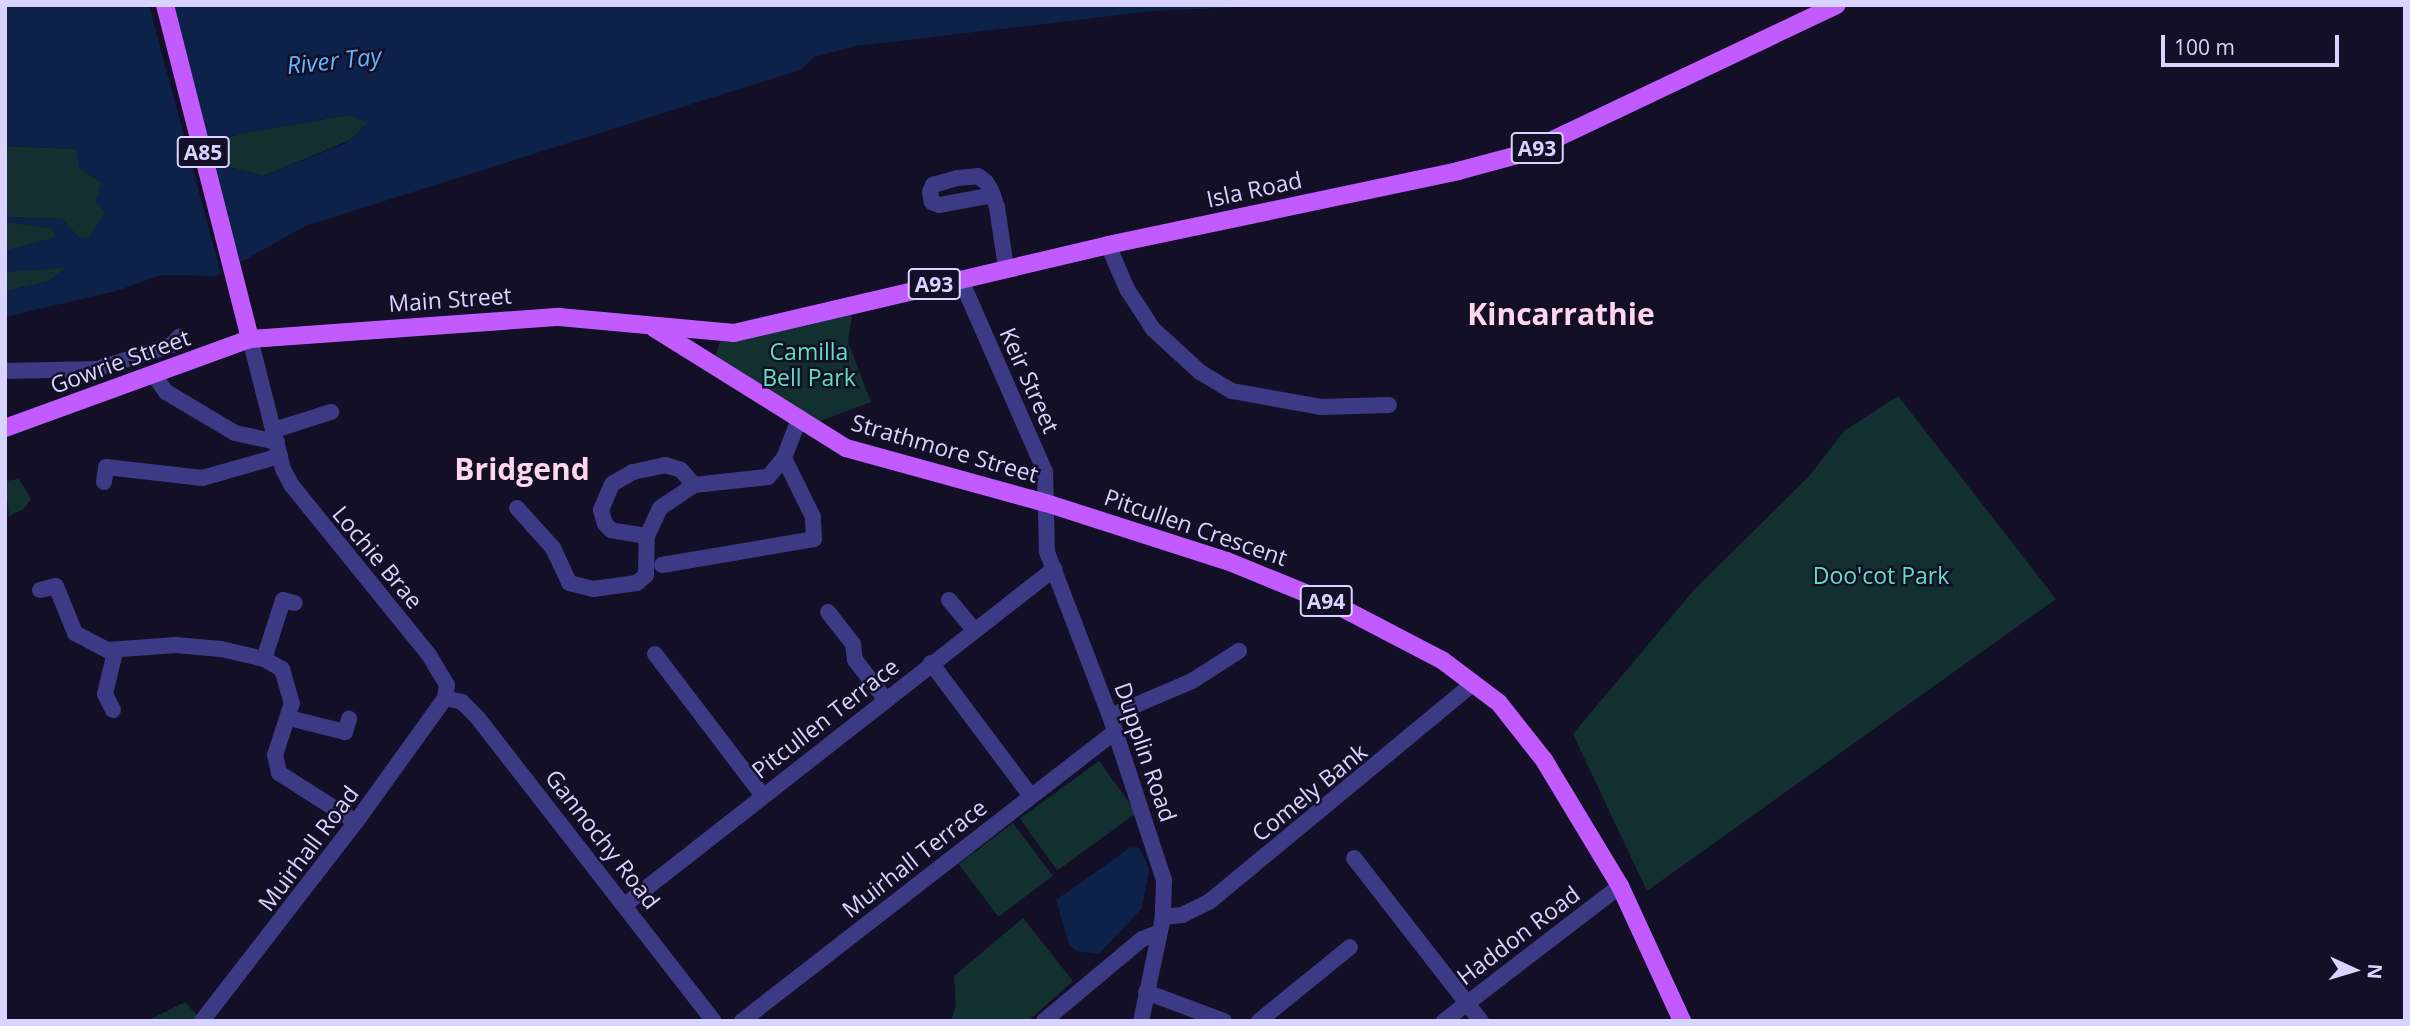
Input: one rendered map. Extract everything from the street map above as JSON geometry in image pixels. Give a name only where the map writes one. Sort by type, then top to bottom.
[{"type":"main road","name":"A85","points":[[165,5],[250,340]]},
{"type":"main road","name":"Isla Road","points":[[654,328],[734,333],[960,278],[1525,153],[1837,5]]},
{"type":"main road","name":"Main Street","points":[[250,340],[559,317],[602,317],[654,328]]},
{"type":"main road","name":"Strathmore Street","points":[[654,328],[798,421],[846,448],[1046,503]]},
{"type":"main road","name":"Gowrie Street","points":[[5,428],[250,340]]},
{"type":"main road","name":"Pitcullen Crescent","points":[[1046,503],[1227,561],[1342,608],[1442,660],[1499,703],[1556,780],[1620,886]]},
{"type":"main road","name":"A94","points":[[1620,886],[1682,1021]]},
{"type":"street","points":[[993,195],[1006,268]]},
{"type":"street","points":[[1108,245],[1128,289],[1153,329],[1200,372],[1232,391],[1321,407],[1389,405]]},
{"type":"street","name":"Keir Street","points":[[960,278],[1045,472],[1046,503]]},
{"type":"street","points":[[5,371],[97,369],[172,345],[179,337]]},
{"type":"street","name":"Lochie Brae","points":[[250,340],[277,443],[292,486],[443,675],[445,698]]},
{"type":"street","points":[[154,376],[160,387],[236,433],[277,443]]},
{"type":"street","points":[[103,482],[106,467],[202,478],[277,443],[331,412]]},
{"type":"street","points":[[517,508],[553,548],[569,583],[577,587],[602,588],[643,580],[646,536],[660,508],[694,485],[764,478],[776,471],[798,421]]},
{"type":"street","points":[[662,565],[814,539],[813,517],[784,458]]},
{"type":"street","points":[[646,536],[611,530],[606,524],[601,510],[612,484],[633,471],[665,466],[681,470],[694,485]]},
{"type":"street","name":"Dupplin Road","points":[[1046,503],[1047,552],[1110,716],[1164,880],[1161,924],[1141,1021]]},
{"type":"street","name":"Pitcullen Terrace","points":[[625,904],[1054,569]]},
{"type":"street","points":[[40,590],[56,586],[75,633],[115,652],[176,645],[243,652],[282,669],[290,686],[289,718],[275,755],[279,773],[356,822]]},
{"type":"street","points":[[264,659],[283,600],[295,603]]},
{"type":"street","points":[[949,600],[974,630]]},
{"type":"street","points":[[828,612],[853,644],[855,660],[886,700]]},
{"type":"street","points":[[1110,716],[1192,681],[1238,651]]},
{"type":"street","points":[[113,710],[105,694],[115,652]]},
{"type":"street","points":[[655,654],[762,796]]},
{"type":"street","points":[[931,663],[1030,795]]},
{"type":"street","name":"Comely Bank","points":[[1044,1021],[1161,924],[1209,902],[1474,683]]},
{"type":"street","name":"Muirhall Road","points":[[202,1021],[356,822],[445,698]]},
{"type":"street","name":"Gannochy Road","points":[[445,698],[461,702],[477,716],[715,1021]]},
{"type":"street","points":[[289,718],[345,732],[349,719]]},
{"type":"street","name":"Muirhall Terrace","points":[[742,1021],[1030,795],[1115,732]]},
{"type":"street","points":[[1354,858],[1481,1021]]},
{"type":"street","name":"Haddon Road","points":[[1444,1021],[1620,886]]},
{"type":"street","points":[[1259,1021],[1350,947]]},
{"type":"street","points":[[1146,992],[1224,1021]]},
{"type":"green space","points":[[348,115],[369,122],[353,139],[263,176],[208,162],[204,146],[239,134]]},
{"type":"green space","points":[[5,146],[76,149],[89,175],[101,182],[106,212],[88,239],[78,237],[62,219],[5,217]]},
{"type":"green space","points":[[5,222],[52,228],[57,238],[5,251]]},
{"type":"green space","points":[[50,266],[67,268],[47,282],[5,291],[5,272]]},
{"type":"green space","name":"Camilla Bell Park","points":[[853,308],[848,342],[871,402],[818,422],[715,357],[721,339]]},
{"type":"green space","name":"Doo'cot Park","points":[[1898,396],[2056,599],[1647,891],[1573,734],[1693,591],[1810,475],[1844,431]]},
{"type":"green space","points":[[19,479],[31,499],[24,509],[9,516],[5,481]]},
{"type":"green space","points":[[1099,761],[1137,813],[1057,870],[1020,819]]},
{"type":"green space","points":[[1013,823],[1053,876],[998,917],[959,864]]},
{"type":"green space","points":[[1023,918],[1073,981],[1028,1021],[951,1021],[956,1005],[954,976]]},
{"type":"green space","points":[[185,1002],[197,1015],[192,1021],[147,1021]]},
{"type":"water","name":"River Tay","points":[[5,5],[1281,5],[1153,11],[856,46],[814,57],[800,70],[305,226],[216,276],[161,275],[116,291],[5,317],[5,291],[47,282],[66,268],[5,272],[5,251],[56,237],[52,228],[5,222],[5,217],[62,219],[78,237],[88,239],[106,212],[95,203],[101,182],[79,168],[76,149],[5,146]],"holes":[[[348,115],[369,122],[348,142],[263,176],[208,162],[204,146],[239,134]]]},
{"type":"water","points":[[1131,847],[1140,848],[1149,870],[1142,908],[1099,954],[1076,951],[1069,944],[1056,900]]},
{"type":"pier","points":[[149,5],[171,5],[237,273],[222,278]]},
{"type":"district","name":"Kincarrathie","points":[[1561,314]]},
{"type":"district","name":"Bridgend","points":[[522,469]]}]
